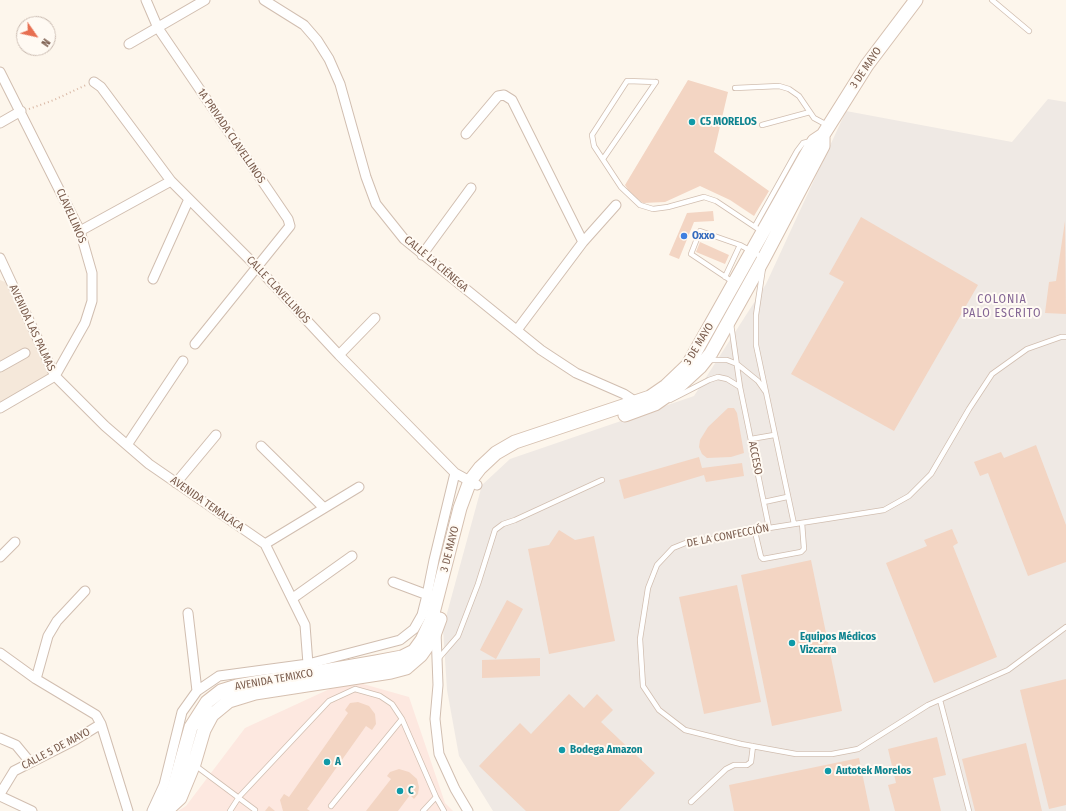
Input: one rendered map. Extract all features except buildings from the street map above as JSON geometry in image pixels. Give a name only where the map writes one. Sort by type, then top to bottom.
[{"type":"main road","name":"3 DE MAYO","points":[[414,650],[422,640],[429,622],[432,596],[460,508],[480,468],[496,453],[515,442],[646,405],[650,397],[666,386],[689,362],[727,300],[730,280],[752,251],[758,229],[822,137],[867,64],[916,0]]},
{"type":"main road","points":[[646,405],[675,390],[706,360],[730,314],[745,292],[772,243],[822,137]]},
{"type":"main road","points":[[166,811],[180,798],[188,761],[212,715],[229,701],[255,694],[391,672],[406,668],[421,655],[433,638],[429,622],[471,497],[473,483]]},
{"type":"main road","name":"AVENIDA TEMIXCO","points":[[162,811],[188,761],[191,727],[207,702],[221,692],[237,686],[402,657],[414,650]]},
{"type":"street","name":"1A PRIVADA CLAVELLINOS","points":[[146,0],[158,28],[288,219],[290,226],[286,233],[196,344]]},
{"type":"street","points":[[129,44],[205,0]]},
{"type":"street","name":"CALLE LA CIÉNEGA","points":[[264,0],[304,25],[317,40],[329,59],[340,84],[366,177],[376,204],[404,239],[422,256],[541,350],[576,373],[646,405]]},
{"type":"street","name":"CLAVELLINOS","points":[[0,72],[21,111],[80,231],[92,273],[92,301],[84,323],[54,376],[0,408]]},
{"type":"street","name":"CALLE CLAVELLINOS","points":[[94,82],[101,87],[171,181],[257,267],[339,355],[455,473],[473,483]]},
{"type":"street","points":[[466,134],[498,96],[504,95],[512,100],[583,242]]},
{"type":"street","points":[[0,123],[21,111]]},
{"type":"street","points":[[80,231],[171,181]]},
{"type":"street","points":[[422,256],[470,188]]},
{"type":"street","points":[[153,279],[189,199]]},
{"type":"street","points":[[517,330],[583,242],[616,205]]},
{"type":"street","name":"AVENIDA LAS PALMAS","points":[[0,258],[54,376]]},
{"type":"street","points":[[339,355],[376,318]]},
{"type":"street","points":[[0,367],[25,353]]},
{"type":"street","points":[[127,445],[183,361]]},
{"type":"street","name":"AVENIDA TEMALACA","points":[[54,376],[149,464],[265,544],[305,625],[308,664]]},
{"type":"street","points":[[176,483],[216,435]]},
{"type":"street","points":[[261,446],[324,508]]},
{"type":"street","points":[[393,582],[432,596],[434,560],[455,473]]},
{"type":"street","points":[[265,544],[359,487]]},
{"type":"street","points":[[0,557],[15,542]]},
{"type":"street","points":[[293,598],[352,556]]},
{"type":"street","points":[[36,679],[48,636],[57,621],[85,591]]},
{"type":"street","points":[[188,614],[198,691]]},
{"type":"street","points":[[152,811],[164,785],[182,712],[198,691],[219,676],[308,664],[400,640],[414,629],[429,622],[438,659],[434,720],[439,754],[455,789],[468,811]]},
{"type":"street","points":[[0,653],[36,679],[96,715],[101,724],[128,811]]},
{"type":"street","name":"CALLE 5 DE MAYO","points":[[32,811],[0,795],[14,771],[75,740],[101,724]]},
{"type":"street","points":[[0,738],[16,745],[30,762]]},
{"type":"lane","points":[[992,0],[1028,31]]},
{"type":"lane","points":[[603,159],[656,82],[628,81],[592,135],[594,146],[621,187],[640,205],[653,209],[668,207],[704,198],[716,200],[758,229],[772,243]]},
{"type":"lane","points":[[735,88],[779,86],[789,90],[799,96],[814,118],[822,137]]},
{"type":"lane","points":[[762,125],[810,112]]},
{"type":"lane","points":[[745,292],[691,254],[700,231],[740,245],[764,258],[756,322],[756,345],[787,497],[794,524]]},
{"type":"lane","points":[[730,280],[740,245]]},
{"type":"lane","name":"ACCESO","points":[[730,314],[732,340],[740,387],[769,528]]},
{"type":"lane","name":"DE LA CONFECCIÓN","points":[[1066,337],[1061,337],[1027,349],[992,374],[969,409],[931,474],[909,496],[884,510],[769,528],[721,540],[693,540],[673,548],[658,565],[648,588],[640,639],[643,686],[659,710],[685,730],[753,746],[796,754],[832,754],[858,749],[928,705],[1008,670],[1066,627]]},
{"type":"lane","points":[[689,362],[727,360],[737,364],[758,381],[766,394]]},
{"type":"lane","points":[[646,405],[671,400],[709,380],[718,377],[727,379],[740,387]]},
{"type":"lane","points":[[751,439],[774,434]]},
{"type":"lane","points":[[438,659],[458,636],[478,584],[495,530],[503,524],[515,520],[602,480]]},
{"type":"lane","points":[[764,502],[787,497]]},
{"type":"lane","points":[[755,532],[761,557],[763,559],[801,552],[804,549],[802,523]]},
{"type":"lane","points":[[230,811],[239,797],[329,701],[355,689],[380,696],[392,704],[402,719],[436,797],[444,811]]},
{"type":"lane","points":[[940,700],[968,811]]},
{"type":"lane","points":[[331,806],[402,719]]},
{"type":"lane","points":[[691,802],[726,769],[734,765],[747,766],[751,762],[753,746]]},
{"type":"lane","points":[[188,761],[256,810]]},
{"type":"lane","points":[[423,811],[436,797]]},
{"type":"path","points":[[21,111],[36,108],[94,82]]},
{"type":"shaded area","points":[[1048,99],[1066,102],[1066,811],[493,811],[459,756],[447,690],[443,628],[482,485],[510,459],[694,396],[766,284],[846,111],[1012,142]]},
{"type":"shaded area","points":[[0,280],[5,282],[53,381],[0,411]]},
{"type":"shaded area","points":[[349,680],[409,697],[445,803],[453,811],[178,811],[186,806],[245,728]]},
{"type":"place","name":"C5 MORELOS","points":[[692,122]]},
{"type":"place","name":"Oxxo","points":[[684,236]]},
{"type":"place","name":"Equipos Médicos Vizcarra","points":[[792,643]]},
{"type":"place","name":"Bodega Amazon","points":[[562,750]]},
{"type":"place","name":"A","points":[[327,762]]},
{"type":"place","name":"Autotek Morelos","points":[[828,771]]},
{"type":"place","name":"C","points":[[400,791]]},
{"type":"district","name":"COLONIA PALO ESCRITO","points":[[1002,307]]}]
